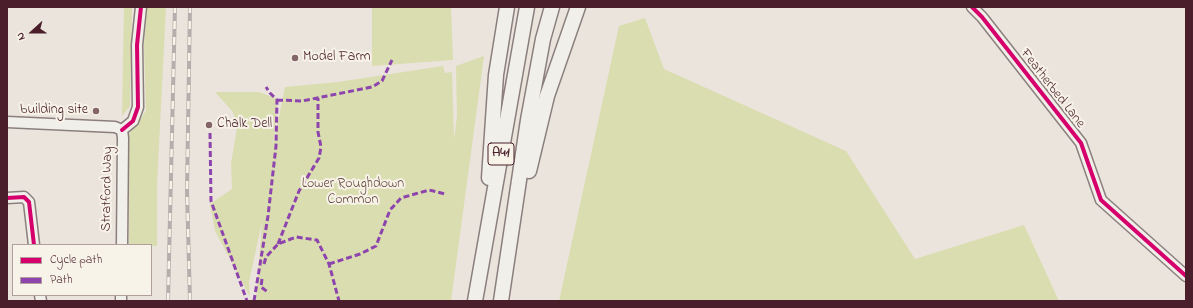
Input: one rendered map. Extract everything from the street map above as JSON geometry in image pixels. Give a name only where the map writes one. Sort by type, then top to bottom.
[{"type":"highway","points":[[490,216],[488,186],[496,76],[507,7]]},
{"type":"highway","name":"A41","points":[[476,301],[527,7]]},
{"type":"highway","name":"A41","points":[[501,301],[528,120],[543,39],[552,7]]},
{"type":"highway","points":[[514,217],[526,184],[547,96],[578,7]]},
{"type":"street","points":[[122,130],[133,121],[138,107],[137,45],[141,7]]},
{"type":"street","name":"Featherbed Lane","points":[[972,7],[982,17],[1080,143],[1101,200],[1186,276]]},
{"type":"street","name":"Stratford Way","points":[[7,122],[115,127],[122,130],[122,244]]},
{"type":"street","points":[[7,198],[24,197],[29,202],[34,244]]},
{"type":"green space","points":[[124,7],[132,7],[130,106],[122,116]]},
{"type":"green space","points":[[147,7],[166,7],[157,185],[157,246],[152,246],[152,244],[129,244],[129,134],[146,111],[144,46]]},
{"type":"green space","points":[[372,7],[451,7],[453,60],[372,66]]},
{"type":"green space","points":[[645,18],[664,69],[846,151],[915,259],[1024,225],[1059,301],[559,301],[619,26]]},
{"type":"green space","name":"Lower Roughdown Common","points":[[484,56],[451,301],[256,301],[262,222],[249,282],[250,297],[215,231],[210,204],[232,189],[231,163],[237,128],[233,112],[215,92],[259,92],[278,99],[273,146],[285,87],[338,82],[443,66],[445,73],[452,72],[454,140],[457,116],[456,66]]},
{"type":"railway","points":[[168,301],[175,7]]},
{"type":"railway","points":[[190,7],[187,191],[190,301]]},
{"type":"marked path","points":[[277,100],[302,101],[372,87],[382,81],[392,60]]},
{"type":"marked path","points":[[254,301],[268,216],[276,146],[277,100],[266,87]]},
{"type":"marked path","points":[[278,244],[299,191],[319,158],[321,147],[318,132],[318,98]]},
{"type":"marked path","points":[[210,133],[211,201],[247,301]]},
{"type":"marked path","points":[[329,264],[360,254],[376,246],[390,210],[401,198],[429,190],[445,194]]},
{"type":"marked path","points":[[264,264],[266,257],[278,244],[296,237],[317,240],[329,264],[339,301]]},
{"type":"marked path","points":[[262,279],[261,287],[269,293]]},
{"type":"cycle path","points":[[122,130],[133,121],[138,107],[137,45],[141,7]]},
{"type":"cycle path","points":[[972,7],[982,17],[1081,143],[1101,200],[1186,276]]},
{"type":"cycle path","points":[[7,198],[24,197],[29,202],[34,244]]},
{"type":"place","name":"Model Farm","points":[[295,58]]},
{"type":"place","name":"building site","points":[[96,111]]},
{"type":"place","name":"Chalk Dell","points":[[209,125]]}]
